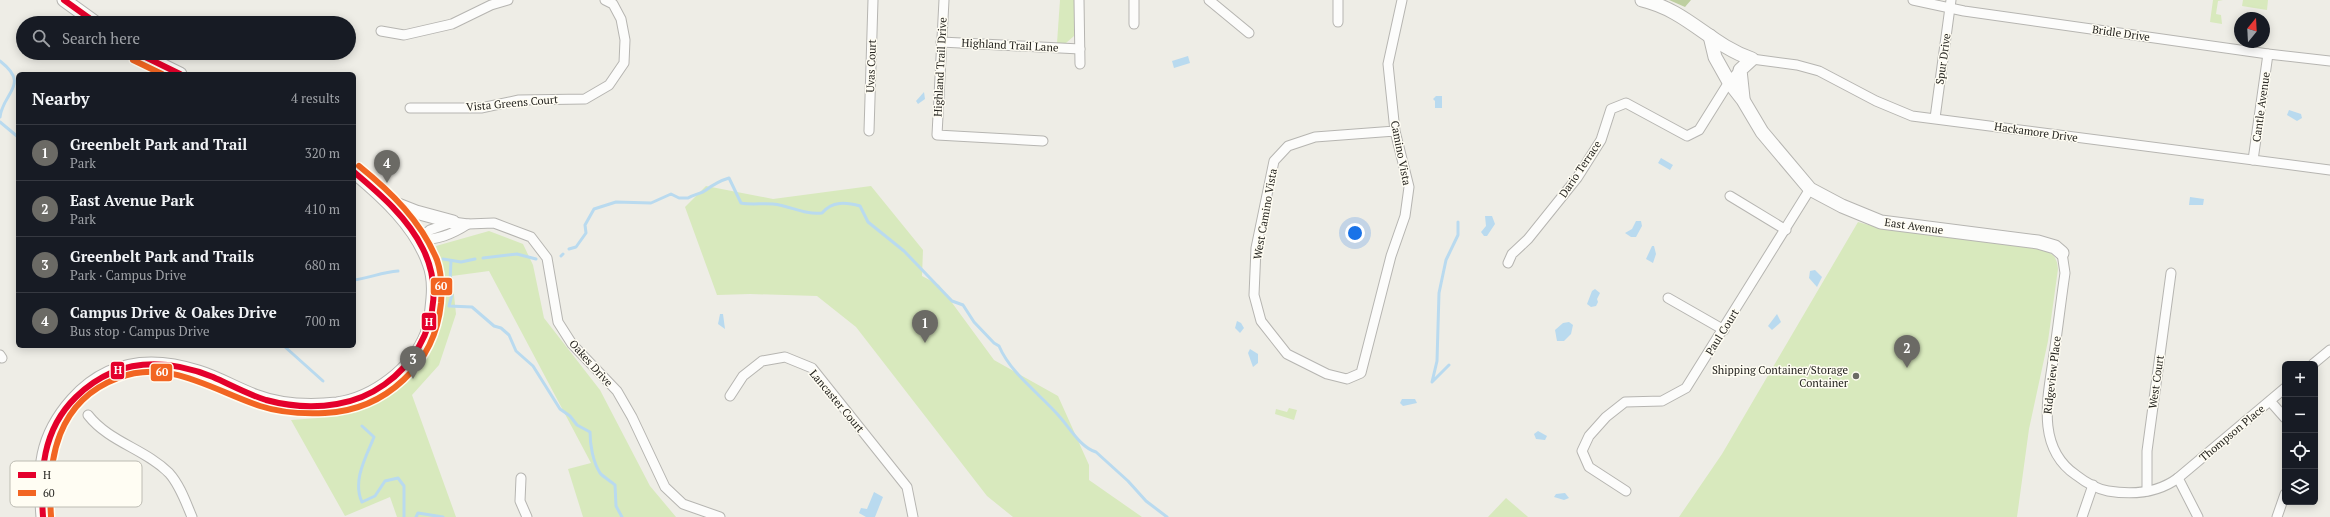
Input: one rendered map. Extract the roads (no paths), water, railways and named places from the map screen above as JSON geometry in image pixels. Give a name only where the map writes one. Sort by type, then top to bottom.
[{"type":"street","points":[[64,0],[86,16]]},
{"type":"street","points":[[382,31],[404,35],[452,24],[491,5],[508,0]]},
{"type":"street","name":"Vista Greens Court","points":[[410,108],[481,108],[519,100],[585,99],[609,85],[624,63],[626,40],[621,19],[613,4],[605,0]]},
{"type":"street","name":"Uvas Court","points":[[869,131],[873,0]]},
{"type":"street","name":"Highland Trail Drive","points":[[944,0],[937,135],[1043,141]]},
{"type":"street","points":[[1079,0],[1080,64]]},
{"type":"street","points":[[1134,0],[1134,24]]},
{"type":"street","points":[[1209,0],[1249,33]]},
{"type":"street","points":[[1338,0],[1338,22]]},
{"type":"street","name":"Camino Vista","points":[[1361,373],[1391,256],[1405,216],[1409,187],[1395,131],[1388,64],[1402,0]]},
{"type":"street","points":[[1642,0],[1666,7],[1681,14],[1734,53],[1752,59],[1740,70]]},
{"type":"street","name":"Bridle Drive","points":[[1913,0],[1950,4],[2268,54],[2330,61]]},
{"type":"street","name":"Spur Drive","points":[[1935,118],[1950,4]]},
{"type":"street","name":"East Avenue","points":[[1710,36],[1715,57],[1729,82],[1743,100],[1762,132],[1810,189],[1842,206],[1881,222],[2038,242],[2055,247],[2062,253]]},
{"type":"street","name":"Highland Trail Lane","points":[[941,42],[1080,49]]},
{"type":"street","name":"Cantle Avenue","points":[[2253,160],[2268,54]]},
{"type":"street","name":"Hackamore Drive","points":[[1752,59],[1797,65],[1819,71],[1876,101],[1912,116],[2330,170]]},
{"type":"street","points":[[151,60],[176,72]]},
{"type":"street","name":"East Avenue","points":[[1740,70],[1743,100]]},
{"type":"street","name":"Dario Terrace","points":[[1508,263],[1512,254],[1528,239],[1577,178],[1601,140],[1611,109],[1626,103],[1687,136],[1699,130],[1729,82],[1740,70]]},
{"type":"street","name":"West Camino Vista","points":[[1361,373],[1347,379],[1327,374],[1287,354],[1261,321],[1254,295],[1256,248],[1274,161],[1288,146],[1316,137],[1395,131]]},
{"type":"street","points":[[42,461],[48,435],[59,415],[78,394],[100,376],[129,365],[166,364],[199,372],[256,396],[285,404],[310,406],[339,404],[360,398],[384,384],[416,356],[427,333],[432,314],[434,288],[430,263],[418,240],[388,201],[356,174]]},
{"type":"street","name":"Paul Court","points":[[1626,491],[1589,467],[1582,451],[1588,436],[1606,417],[1625,402],[1662,401],[1686,388],[1724,330],[1810,189]]},
{"type":"street","points":[[1730,196],[1786,230]]},
{"type":"street","points":[[388,201],[432,218],[453,222]]},
{"type":"street","name":"Oakes Drive","points":[[418,240],[430,230],[453,222],[468,224],[494,223],[531,237],[547,258],[558,322],[572,344],[617,391],[632,417],[665,487],[683,504],[720,517]]},
{"type":"street","name":"Oakes Drive","points":[[418,240],[435,240],[455,233],[468,224]]},
{"type":"street","name":"Ridgeview Place","points":[[2062,253],[2065,273],[2046,409],[2047,425],[2053,448],[2061,461],[2072,473],[2092,485],[2120,492],[2160,489],[2178,478]]},
{"type":"street","name":"West Court","points":[[2147,491],[2147,451],[2171,272]]},
{"type":"street","points":[[1668,298],[1724,330]]},
{"type":"street","points":[[2317,361],[2330,350]]},
{"type":"street","name":"Lancaster Court","points":[[730,396],[743,376],[762,361],[785,357],[812,368],[907,487],[913,517]]},
{"type":"street","name":"Thompson Place","points":[[2178,478],[2282,390]]},
{"type":"street","points":[[2270,400],[2282,414]]},
{"type":"street","points":[[88,415],[98,427],[155,462],[169,474],[192,517]]},
{"type":"street","points":[[521,478],[520,501],[527,517]]},
{"type":"street","points":[[2178,478],[2198,517]]},
{"type":"street","points":[[2082,517],[2092,485]]},
{"type":"street","points":[[2277,517],[2282,503]]},
{"type":"street","points":[[41,507],[42,517]]},
{"type":"water","points":[[1188,56],[1190,63],[1174,68],[1172,61]]},
{"type":"water","points":[[924,92],[925,99],[918,104],[916,101]]},
{"type":"water","points":[[1436,96],[1442,96],[1442,108],[1435,108],[1435,101],[1433,99]]},
{"type":"water","points":[[2289,110],[2301,114],[2302,118],[2297,121],[2287,115]]},
{"type":"water","points":[[1661,158],[1673,165],[1670,170],[1658,163]]},
{"type":"water","points":[[2190,197],[2204,199],[2203,205],[2189,205]]},
{"type":"water","points":[[1485,216],[1492,216],[1495,224],[1487,236],[1484,236],[1481,232],[1486,226]]},
{"type":"water","points":[[1636,221],[1641,221],[1642,226],[1636,237],[1631,237],[1625,233],[1632,229]]},
{"type":"water","points":[[1652,246],[1654,246],[1656,254],[1653,263],[1646,259]]},
{"type":"water","points":[[1815,270],[1822,277],[1817,287],[1809,278],[1810,271]]},
{"type":"water","points":[[1595,289],[1600,293],[1597,299],[1598,302],[1596,306],[1591,307],[1587,304],[1592,291]]},
{"type":"water","points":[[720,314],[723,314],[725,329],[718,324]]},
{"type":"water","points":[[1777,314],[1781,322],[1772,330],[1768,326]]},
{"type":"water","points":[[1237,321],[1241,323],[1244,328],[1240,333],[1235,328]]},
{"type":"water","points":[[1569,322],[1573,325],[1571,334],[1564,341],[1557,341],[1555,330],[1563,323]]},
{"type":"water","points":[[1250,349],[1258,354],[1258,363],[1253,367],[1248,353]]},
{"type":"water","points":[[1402,399],[1415,399],[1417,403],[1403,406],[1400,403]]},
{"type":"water","points":[[1538,431],[1547,436],[1545,440],[1536,439],[1534,434]]},
{"type":"water","points":[[874,492],[883,497],[875,517],[866,517],[859,513],[861,508],[867,509]]},
{"type":"water","points":[[1565,493],[1569,498],[1564,500],[1554,497],[1556,494]]},
{"type":"waterway","points":[[0,61],[14,76],[13,89],[2,108],[0,117]]},
{"type":"waterway","points":[[0,122],[16,135]]},
{"type":"waterway","points":[[569,249],[576,247],[586,233],[585,225],[594,209],[616,202],[651,203],[671,194],[679,198],[688,198],[702,192],[722,180],[729,178],[741,203],[773,204],[809,213],[822,213],[830,206],[835,204],[844,203],[860,206],[868,222],[904,251],[952,301],[963,305],[974,322],[994,343],[999,346],[1004,356],[1018,375],[1051,408],[1080,442],[1090,450],[1096,452],[1128,481],[1146,501],[1167,517]]},
{"type":"waterway","points":[[1449,365],[1432,382],[1437,361],[1439,293],[1446,260],[1458,235],[1458,222]]},
{"type":"waterway","points":[[483,258],[517,254],[536,259]]},
{"type":"waterway","points":[[443,259],[461,262],[475,259]]},
{"type":"waterway","points":[[450,281],[451,261]]},
{"type":"waterway","points":[[356,280],[398,271]]},
{"type":"waterway","points":[[452,295],[449,306],[472,307],[494,326],[501,328],[509,335],[516,351],[533,366],[560,409],[570,416],[577,425],[590,432],[591,448],[595,464],[600,473],[615,485],[616,506],[622,517]]},
{"type":"waterway","points":[[286,348],[323,381]]},
{"type":"waterway","points":[[362,426],[374,437],[359,477],[359,494],[362,502],[375,496],[385,481],[398,478],[404,486],[404,517]]},
{"type":"waterway","points":[[416,517],[418,513],[443,517]]},
{"type":"place","name":"Campus Drive & Oakes Drive","points":[[387,183]]},
{"type":"place","name":"Greenbelt Park and Trail","points":[[925,343]]},
{"type":"place","name":"East Avenue Park","points":[[1907,368]]},
{"type":"place","name":"Shipping Container/Storage Container","points":[[1856,376]]},
{"type":"place","name":"Greenbelt Park and Trails","points":[[413,379]]}]
